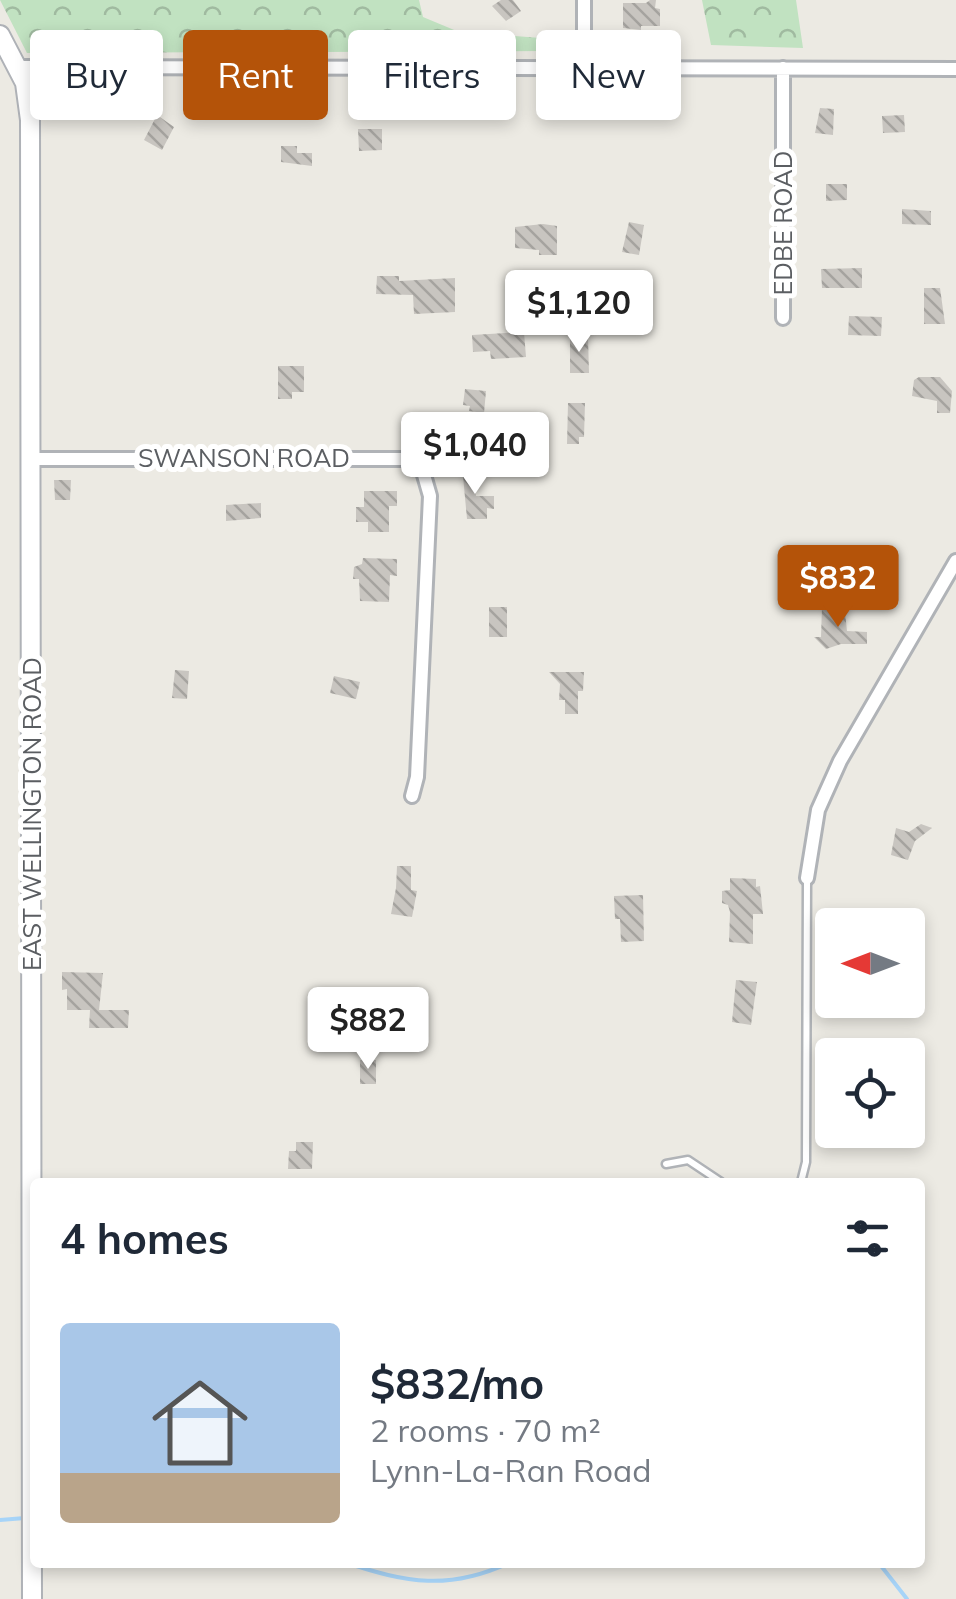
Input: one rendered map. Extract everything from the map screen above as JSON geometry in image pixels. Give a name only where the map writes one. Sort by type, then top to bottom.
[{"type":"street","points":[[584,0],[584,30]]},
{"type":"street","name":"EAST WELLINGTON ROAD","points":[[0,35],[28,94],[30,120],[32,1178]]},
{"type":"street","points":[[18,67],[536,66]]},
{"type":"street","points":[[681,67],[956,68]]},
{"type":"street","name":"EDBE ROAD","points":[[783,68],[783,318]]},
{"type":"street","name":"SWANSON ROAD","points":[[33,459],[412,459],[426,478],[430,496],[417,777],[412,796]]},
{"type":"street","points":[[807,878],[818,810],[840,761],[956,561]]},
{"type":"street","name":"EAST WELLINGTON ROAD","points":[[32,1568],[32,1599]]},
{"type":"lane","points":[[801,1178],[806,1162],[807,878]]},
{"type":"lane","points":[[666,1164],[688,1160],[715,1178]]},
{"type":"green space","points":[[0,0],[419,0],[423,17],[454,30],[348,30],[348,52],[328,52],[328,30],[183,30],[183,52],[163,52],[163,30],[30,30],[27,53]]},
{"type":"green space","points":[[702,0],[796,0],[803,48],[711,45]]},
{"type":"green space","points":[[516,36],[536,38],[536,51],[516,51]]},
{"type":"building","points":[[501,0],[513,0],[521,11],[506,21],[492,6]]},
{"type":"building","points":[[656,0],[660,26],[623,28],[623,3]]},
{"type":"building","points":[[820,108],[834,109],[833,135],[815,133]]},
{"type":"building","points":[[904,115],[905,132],[883,133],[882,116]]},
{"type":"building","points":[[163,119],[174,127],[162,150],[144,140],[154,120]]},
{"type":"building","points":[[358,129],[382,129],[382,150],[359,151]]},
{"type":"building","points":[[281,146],[297,146],[297,153],[312,153],[312,166],[281,162]]},
{"type":"building","points":[[826,184],[847,184],[847,200],[826,201]]},
{"type":"building","points":[[902,209],[931,211],[931,225],[902,224]]},
{"type":"building","points":[[629,222],[644,225],[639,255],[622,252]]},
{"type":"building","points":[[557,226],[557,255],[515,248],[515,227]]},
{"type":"building","points":[[862,268],[862,288],[822,288],[821,269]]},
{"type":"building","points":[[377,276],[399,276],[399,281],[455,278],[455,312],[414,314],[413,295],[376,294]]},
{"type":"building","points":[[924,288],[940,288],[945,324],[924,324]]},
{"type":"building","points":[[849,316],[882,317],[881,336],[848,335]]},
{"type":"building","points":[[524,332],[526,357],[491,359],[490,351],[473,352],[472,335]]},
{"type":"building","points":[[570,337],[588,337],[589,373],[570,373]]},
{"type":"building","points":[[278,366],[304,366],[304,392],[292,392],[292,399],[278,399]]},
{"type":"building","points":[[940,377],[952,391],[950,413],[937,413],[937,401],[912,396],[914,380]]},
{"type":"building","points":[[465,389],[486,391],[484,413],[469,411],[470,406],[463,405]]},
{"type":"building","points":[[568,403],[585,403],[584,437],[579,437],[579,444],[567,444]]},
{"type":"building","points":[[462,465],[474,466],[476,496],[494,496],[494,509],[487,508],[487,519],[467,519]]},
{"type":"building","points":[[54,480],[71,480],[70,500],[55,500]]},
{"type":"building","points":[[364,491],[397,491],[397,506],[389,506],[389,532],[368,532],[368,522],[356,522],[356,507],[364,507]]},
{"type":"building","points":[[261,503],[261,518],[226,521],[226,505]]},
{"type":"building","points":[[363,558],[397,559],[397,576],[390,575],[389,602],[360,601],[359,579],[353,579],[354,567],[362,564]]},
{"type":"building","points":[[489,607],[507,607],[507,637],[489,637]]},
{"type":"building","points":[[822,607],[845,612],[847,631],[867,632],[867,644],[841,644],[826,649],[814,637],[821,637]]},
{"type":"building","points":[[175,670],[189,671],[187,699],[172,698]]},
{"type":"building","points":[[549,672],[584,672],[583,691],[578,691],[578,714],[565,714],[565,700],[559,700],[560,684]]},
{"type":"building","points":[[334,676],[360,682],[356,699],[330,693]]},
{"type":"building","points":[[921,824],[932,828],[915,841],[908,860],[891,855],[896,828],[909,832]]},
{"type":"building","points":[[397,866],[411,866],[411,890],[417,891],[412,917],[391,914]]},
{"type":"building","points":[[730,878],[756,879],[756,887],[760,886],[763,914],[753,914],[753,944],[729,942],[730,912],[728,905],[722,903],[722,891],[730,890]]},
{"type":"building","points":[[643,895],[644,941],[621,942],[614,896]]},
{"type":"building","points":[[62,972],[103,973],[99,1010],[129,1010],[128,1028],[89,1028],[90,1010],[67,1010]]},
{"type":"building","points":[[736,980],[757,982],[751,1025],[732,1022]]},
{"type":"building","points":[[360,1060],[376,1060],[376,1084],[360,1084]]},
{"type":"building","points":[[296,1142],[313,1142],[312,1169],[288,1169],[289,1151],[296,1151]]},
{"type":"waterway","points":[[0,1520],[25,1518]]},
{"type":"waterway","points":[[364,1568],[428,1581],[468,1577],[496,1568]]},
{"type":"waterway","points":[[883,1568],[907,1599]]}]
